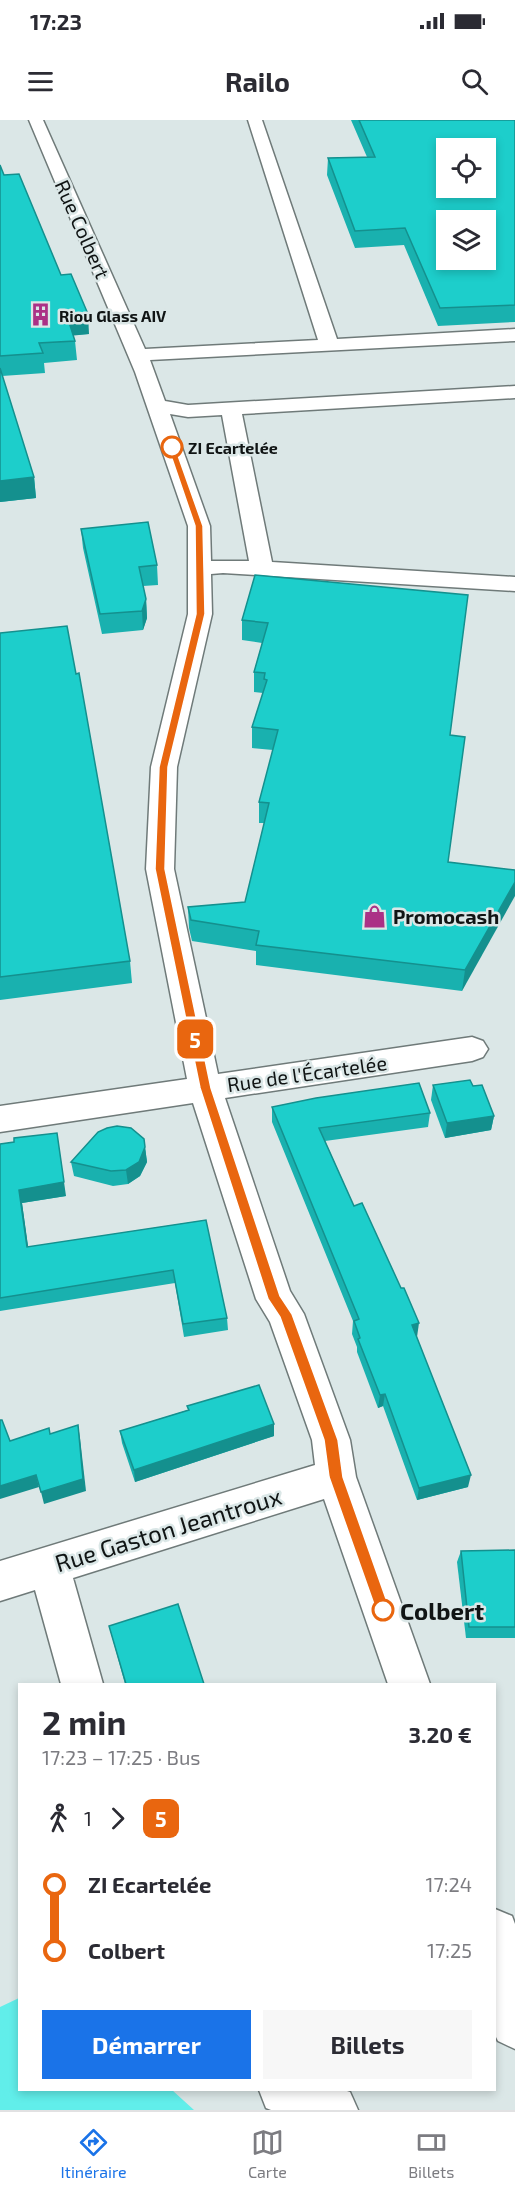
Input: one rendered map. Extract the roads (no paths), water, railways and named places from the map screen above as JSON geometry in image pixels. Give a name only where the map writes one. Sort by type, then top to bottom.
[{"type":"street","name":"Rue Colbert","points":[[36,120],[138,354],[199,526],[200,614],[164,767],[160,869],[205,1088],[274,1299],[286,1314],[331,1440],[336,1477],[409,1683]]},
{"type":"street","points":[[255,120],[328,344]]},
{"type":"street","points":[[138,354],[515,335]]},
{"type":"street","points":[[157,406],[188,411],[515,392]]},
{"type":"street","points":[[231,408],[262,569]]},
{"type":"street","points":[[200,569],[223,566],[515,584]]},
{"type":"street","name":"Rue de l'Écartelée","points":[[0,1119],[472,1049]]},
{"type":"street","name":"Rue Gaston Jeantroux","points":[[0,1581],[336,1477]]},
{"type":"street","points":[[49,1566],[82,1683]]},
{"type":"street","points":[[496,1938],[515,2024]]},
{"type":"street","points":[[286,2091],[332,2110]]},
{"type":"place","name":"Riou Glass AIV","points":[[41,315]]},
{"type":"place","name":"ZI Ecartelée","points":[[172,447]]},
{"type":"place","name":"Promocash","points":[[375,916]]},
{"type":"place","name":"Colbert","points":[[383,1610]]}]
